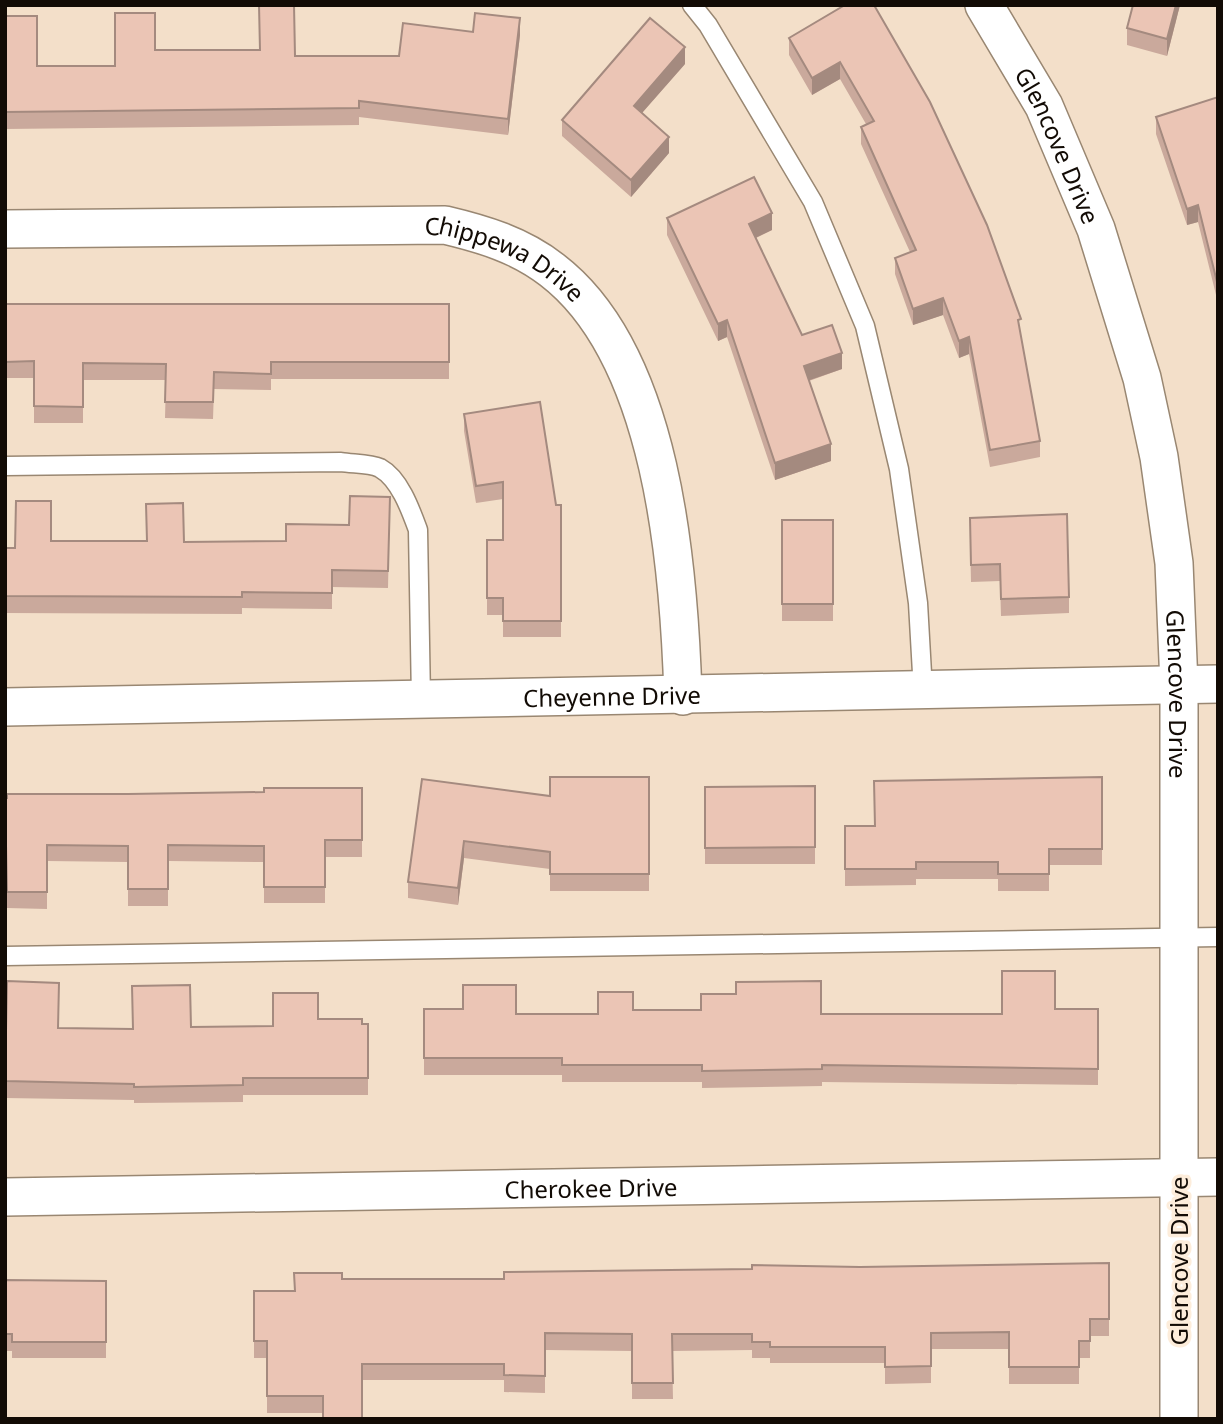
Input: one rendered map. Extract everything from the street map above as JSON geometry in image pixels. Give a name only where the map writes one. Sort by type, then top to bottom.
[{"type":"street","name":"Glencove Drive","points":[[984,5],[1044,106],[1096,229],[1125,318],[1159,457],[1174,563],[1180,685],[1180,1419]]},
{"type":"street","name":"Chippewa Drive","points":[[5,229],[444,225],[496,238],[552,270],[595,312],[615,345],[646,424],[672,537],[680,599],[683,696]]},
{"type":"street","name":"Cheyenne Drive","points":[[5,707],[1218,684]]},
{"type":"street","name":"Cherokee Drive","points":[[5,1197],[1218,1177]]},
{"type":"lane","points":[[692,5],[708,25],[813,202],[865,326],[899,469],[918,603],[923,691]]},
{"type":"lane","points":[[5,466],[341,463],[379,468],[392,479],[410,508],[418,530],[421,700]]},
{"type":"lane","points":[[5,956],[1218,937]]},
{"type":"building","points":[[259,5],[294,5],[295,56],[399,56],[403,23],[473,32],[475,13],[520,18],[508,119],[359,101],[359,108],[5,112],[5,16],[37,16],[37,66],[115,66],[115,13],[155,13],[155,50],[260,50]]},
{"type":"building","points":[[845,5],[874,5],[930,102],[987,225],[1021,319],[1018,320],[1040,441],[990,450],[969,337],[959,341],[943,298],[913,309],[895,258],[916,250],[861,127],[874,121],[840,62],[812,78],[789,38]]},
{"type":"building","points":[[1133,5],[1176,5],[1167,39],[1127,28]]},
{"type":"building","points":[[650,18],[685,47],[634,106],[669,137],[631,180],[562,120]]},
{"type":"building","points":[[1218,97],[1218,286],[1198,205],[1187,209],[1156,117]]},
{"type":"building","points":[[754,177],[772,213],[749,224],[802,335],[832,325],[842,353],[804,366],[831,444],[775,463],[727,320],[718,324],[667,218]]},
{"type":"building","points":[[5,304],[449,304],[449,362],[271,362],[271,374],[214,372],[213,402],[165,402],[166,364],[83,363],[83,407],[34,406],[34,361],[5,362]]},
{"type":"building","points":[[540,402],[556,505],[561,505],[561,621],[503,621],[503,598],[487,598],[487,540],[503,540],[503,482],[476,486],[464,414]]},
{"type":"building","points":[[350,496],[390,497],[388,571],[332,570],[332,593],[242,592],[242,597],[5,596],[5,548],[15,548],[16,501],[51,501],[51,541],[147,541],[146,504],[183,503],[184,542],[286,541],[286,524],[349,525]]},
{"type":"building","points":[[1067,514],[1069,597],[1001,599],[1000,564],[971,565],[970,518]]},
{"type":"building","points":[[782,520],[833,520],[833,604],[782,604]]},
{"type":"building","points":[[550,777],[649,777],[649,874],[550,874],[550,852],[464,841],[458,888],[408,882],[422,779],[550,796]]},
{"type":"building","points":[[1102,777],[1102,849],[1049,849],[1049,874],[998,874],[998,862],[916,862],[916,869],[845,869],[845,826],[875,826],[874,781]]},
{"type":"building","points":[[815,786],[815,847],[705,848],[705,787]]},
{"type":"building","points":[[264,788],[362,788],[362,840],[325,840],[325,887],[264,887],[264,846],[168,845],[168,889],[128,889],[128,846],[47,845],[47,892],[7,892],[7,794],[264,792]]},
{"type":"building","points":[[1002,971],[1055,971],[1055,1009],[1098,1009],[1098,1069],[822,1065],[822,1069],[702,1071],[702,1065],[562,1065],[562,1058],[424,1058],[424,1009],[463,1009],[463,985],[516,985],[516,1014],[598,1014],[598,992],[633,992],[633,1010],[701,1010],[701,994],[736,994],[736,982],[821,981],[821,1014],[1002,1014]]},
{"type":"building","points":[[7,981],[59,983],[58,1028],[133,1029],[132,986],[190,985],[191,1027],[273,1026],[273,993],[318,993],[318,1019],[362,1019],[362,1024],[368,1024],[368,1078],[243,1078],[243,1085],[134,1087],[134,1084],[5,1081]]},
{"type":"building","points":[[1109,1263],[1109,1319],[1090,1319],[1090,1341],[1079,1341],[1079,1367],[1009,1367],[1009,1332],[931,1333],[931,1366],[885,1367],[885,1347],[770,1347],[770,1342],[752,1342],[752,1334],[672,1334],[673,1383],[632,1383],[632,1334],[545,1333],[545,1376],[504,1375],[504,1364],[362,1364],[362,1419],[323,1419],[323,1396],[267,1396],[267,1341],[254,1341],[254,1291],[295,1291],[294,1273],[342,1273],[342,1279],[504,1279],[504,1272],[752,1269],[752,1265],[860,1267]]},
{"type":"building","points":[[5,1280],[106,1281],[106,1342],[12,1342],[12,1334],[5,1334]]}]
